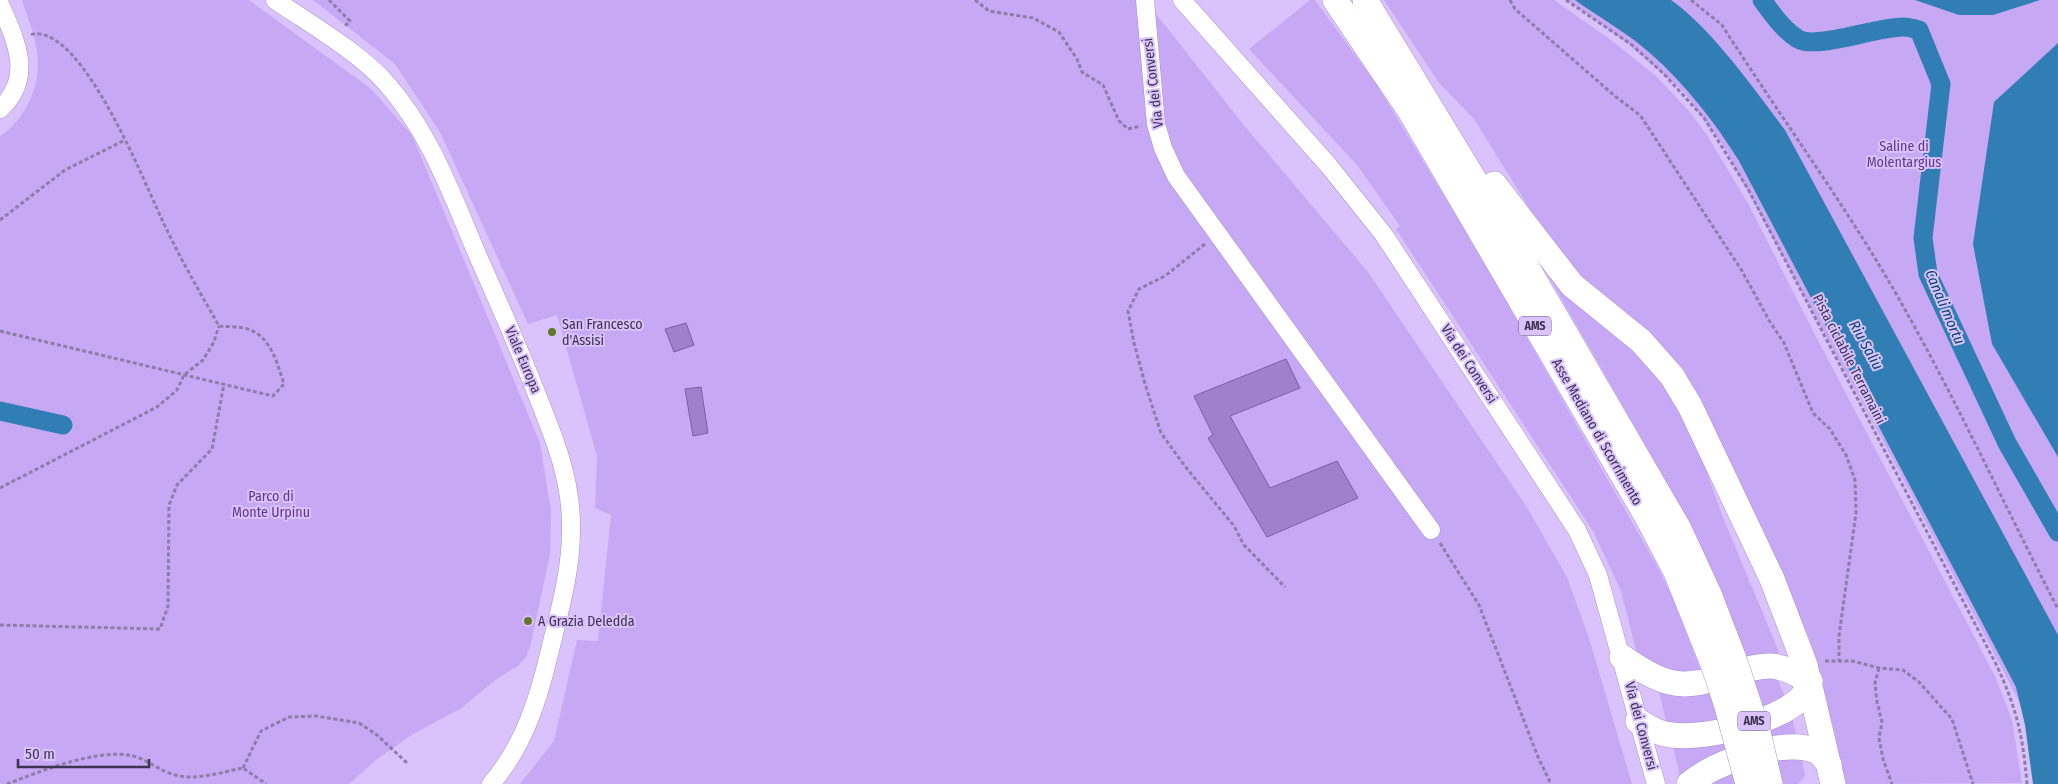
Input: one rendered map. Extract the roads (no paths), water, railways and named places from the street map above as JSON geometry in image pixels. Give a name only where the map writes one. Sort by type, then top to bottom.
[{"type":"highway","name":"Asse Mediano di Scorrimento","points":[[1335,0],[1410,111],[1646,515],[1758,732],[1770,784]]},
{"type":"highway","name":"Asse Mediano di Scorrimento","points":[[1365,0],[1472,174],[1678,529],[1709,594],[1723,661],[1726,703],[1748,784]]},
{"type":"highway","points":[[1472,174],[1492,180],[1572,285],[1641,341],[1672,376],[1694,414],[1772,580],[1807,673],[1827,777]]},
{"type":"highway","points":[[1622,657],[1646,674],[1671,683],[1698,683],[1771,666],[1807,673]]},
{"type":"highway","points":[[1638,721],[1663,733],[1694,735],[1717,733],[1775,716],[1801,698],[1807,673]]},
{"type":"highway","points":[[1689,784],[1720,766],[1768,749],[1792,746],[1817,751],[1827,777]]},
{"type":"street","name":"Viale Europa","points":[[275,0],[351,52],[386,82],[431,148],[499,303],[561,456],[569,488],[572,529],[569,570],[539,697],[523,734],[505,768],[491,784]]},
{"type":"street","name":"Via dei Conversi","points":[[1145,0],[1156,124],[1163,148],[1176,176],[1431,530]]},
{"type":"street","name":"Via dei Conversi","points":[[1182,0],[1329,166],[1384,235],[1577,530],[1598,575],[1656,784]]},
{"type":"street","points":[[0,4],[20,54],[19,73],[14,90],[0,109]]},
{"type":"water","name":"Riu Saliu","points":[[1575,0],[1671,0],[1702,27],[1717,44],[1785,130],[2058,635],[2058,784],[2033,784],[2025,725],[2016,687],[1739,161],[1699,104],[1664,66],[1633,39]]},
{"type":"water","points":[[1915,0],[2040,0],[1993,15],[1959,15]]},
{"type":"water","points":[[2058,43],[2058,457],[1992,344],[1973,244],[1994,102]]},
{"type":"waterway","name":"Canali mortu","points":[[1762,0],[1787,31],[1798,39],[1807,42],[1833,40],[1893,28],[1906,27],[1919,30],[1941,84],[1923,238],[1928,274],[2007,443],[2058,532]]},
{"type":"waterway","points":[[0,411],[63,425]]},
{"type":"place","name":"San Francesco d'Assisi","points":[[552,332]]},
{"type":"place","name":"A Grazia Deledda","points":[[528,621]]},
{"type":"park label","name":"Saline di Molentargius","points":[[1904,154]]},
{"type":"park label","name":"Parco di Monte Urpinu","points":[[271,504]]}]
